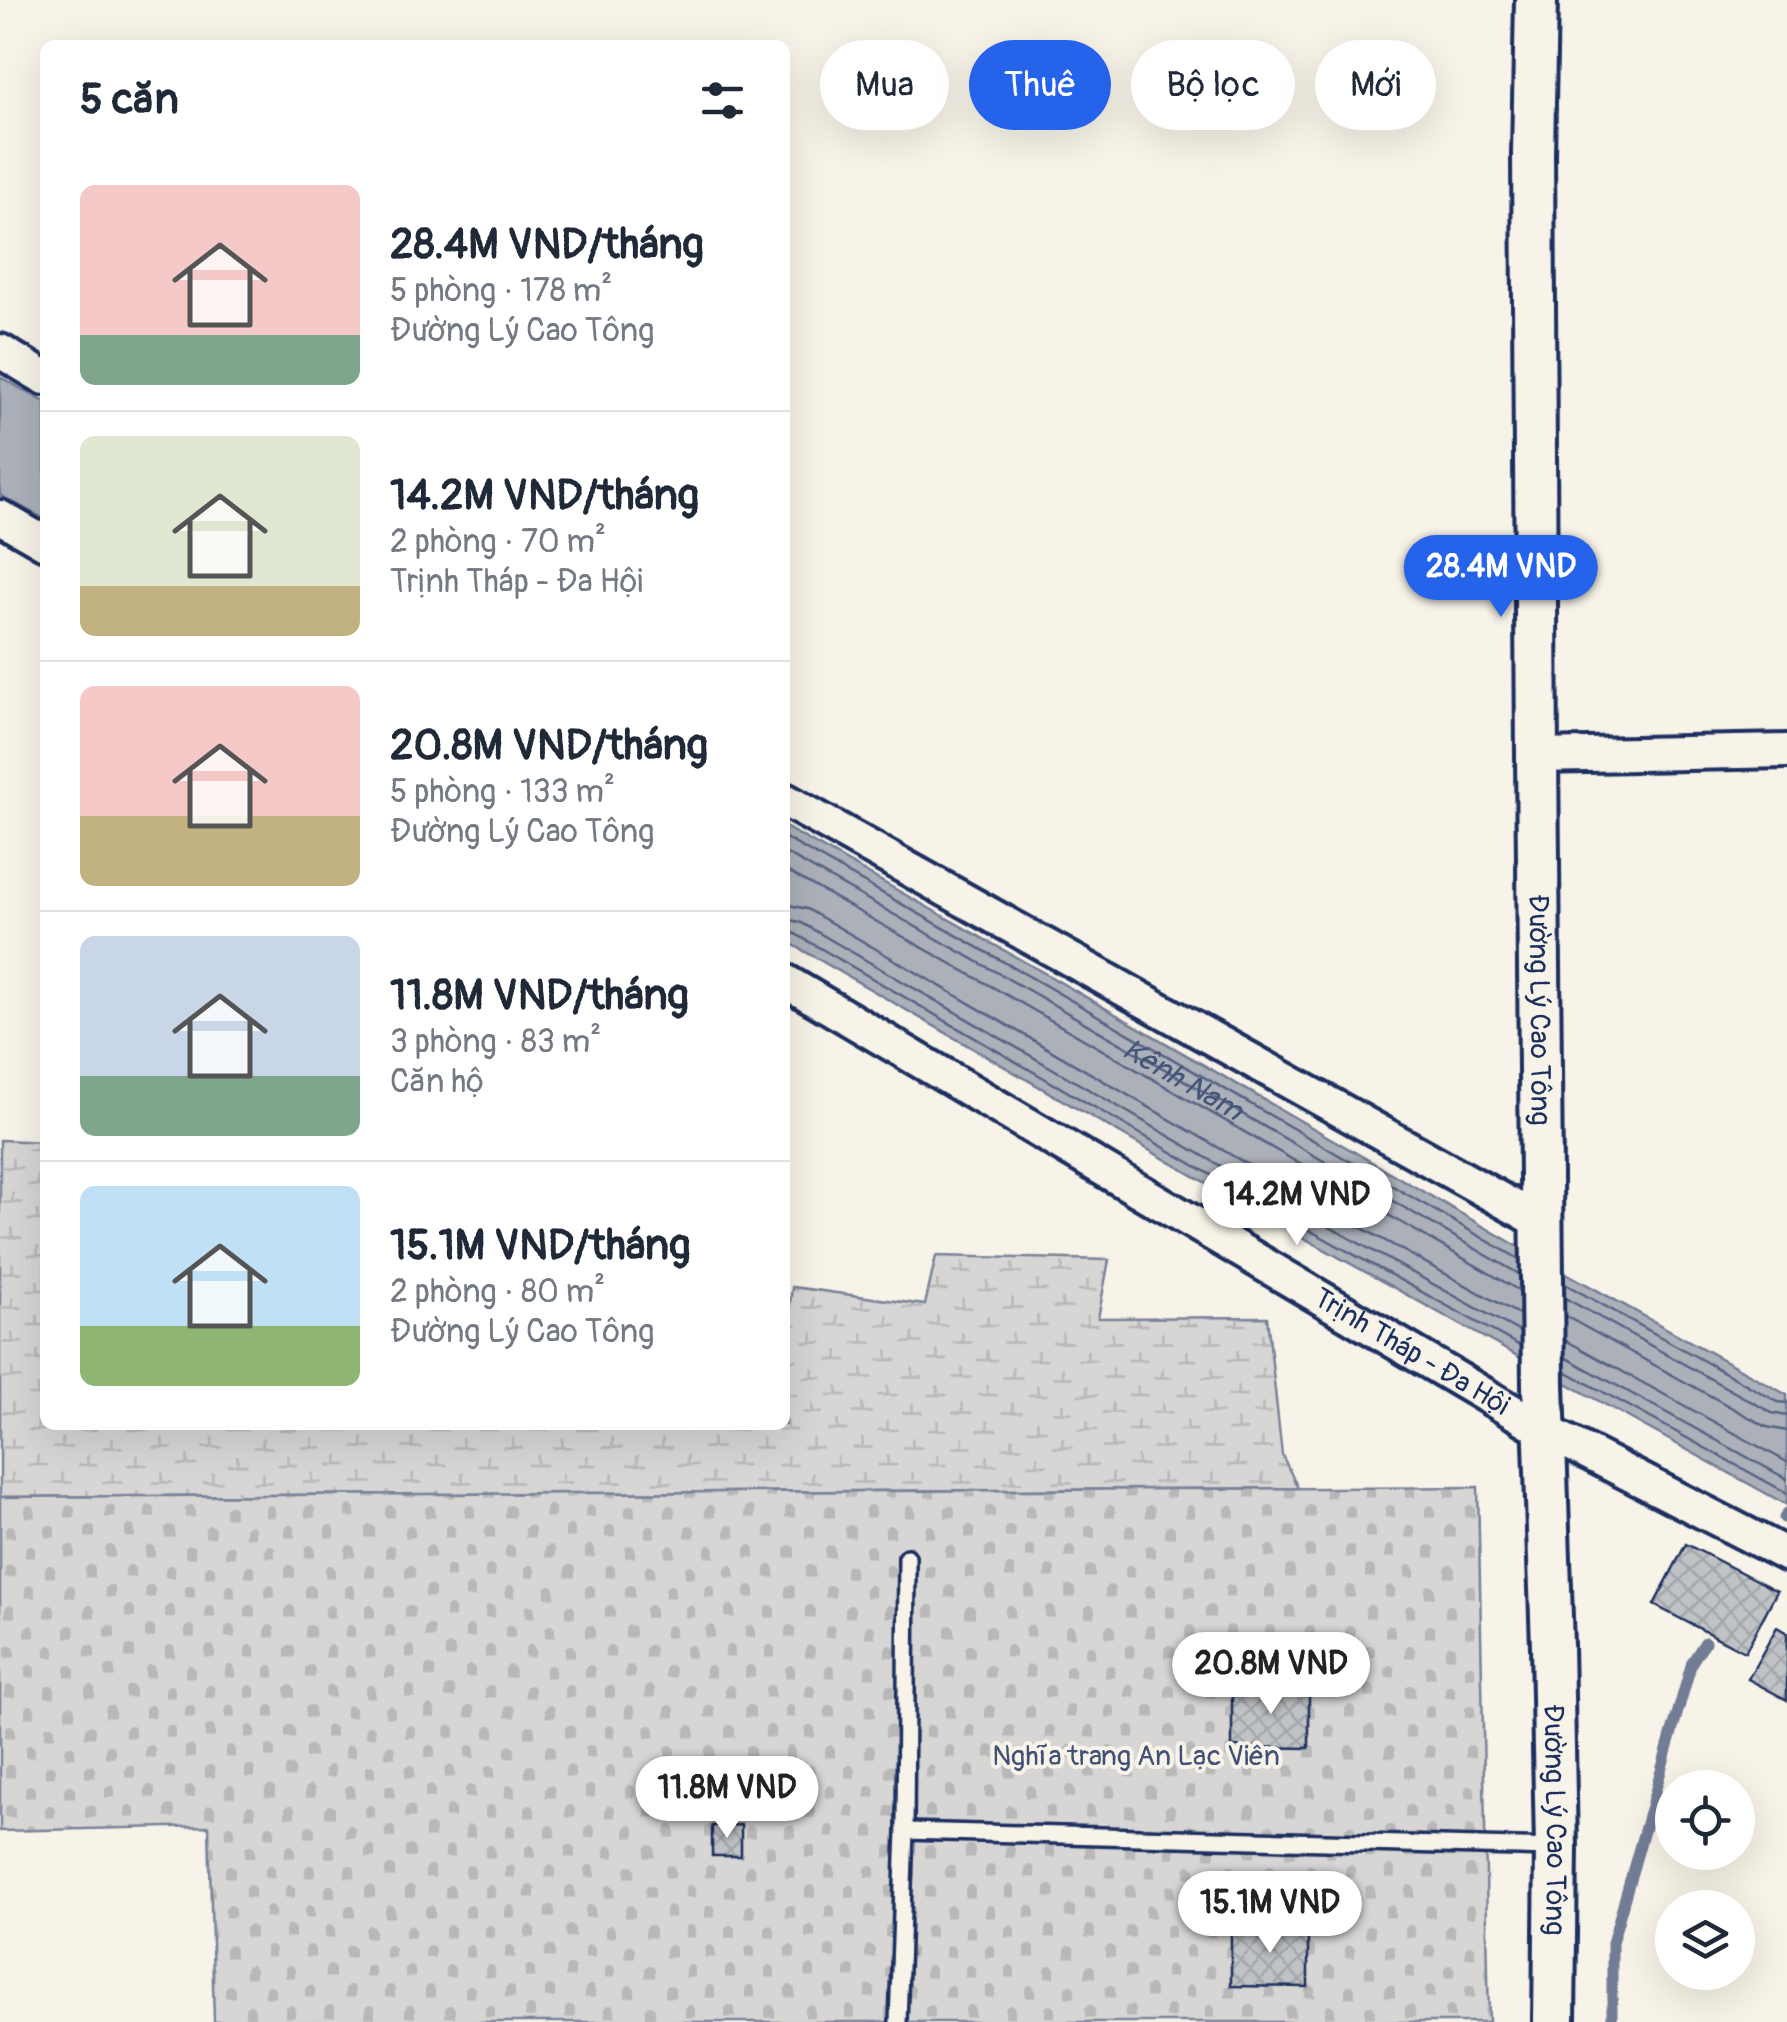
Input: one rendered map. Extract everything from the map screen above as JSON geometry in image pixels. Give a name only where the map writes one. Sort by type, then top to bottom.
[{"type":"street","name":"Đường Lý Cao Tông","points":[[1536,0],[1537,756],[1543,1385],[1556,1848],[1554,2022]]},
{"type":"street","points":[[0,350],[40,375]]},
{"type":"street","points":[[0,517],[40,541]]},
{"type":"street","points":[[1537,756],[1787,751]]},
{"type":"street","points":[[790,803],[1542,1229]]},
{"type":"street","name":"Trịnh Tháp - Đa Hội","points":[[790,984],[1544,1430],[1787,1555]]},
{"type":"lane","points":[[898,2022],[905,1830],[907,1557]]},
{"type":"lane","points":[[905,1830],[1556,1848]]},
{"type":"green space","points":[[0,1140],[40,1142],[40,1430],[790,1430],[792,1287],[925,1305],[936,1256],[1109,1260],[1098,1318],[1267,1317],[1282,1455],[1298,1488],[0,1497]]},
{"type":"green space","name":"Nghĩa trang An Lạc Viên","points":[[1478,1487],[1489,2022],[214,2022],[209,1826],[0,1831],[0,1497]]},
{"type":"water","points":[[0,377],[40,399],[40,516],[0,495]]},
{"type":"water","name":"Kênh Nam","points":[[790,830],[1526,1251],[1787,1395],[1787,1505],[1246,1206],[790,943]]},
{"type":"building","points":[[1686,1544],[1777,1591],[1745,1652],[1654,1605]]},
{"type":"building","points":[[1777,1627],[1787,1633],[1787,1700],[1748,1679]]},
{"type":"building","points":[[1232,1687],[1309,1687],[1309,1748],[1232,1747]]},
{"type":"building","points":[[741,1825],[741,1856],[712,1856],[712,1826]]},
{"type":"building","points":[[1231,1926],[1308,1927],[1308,1987],[1231,1986]]},
{"type":"waterway","points":[[1784,1518],[1787,1513]]},
{"type":"waterway","points":[[1612,2022],[1612,1943],[1692,1662],[1705,1642]]}]
